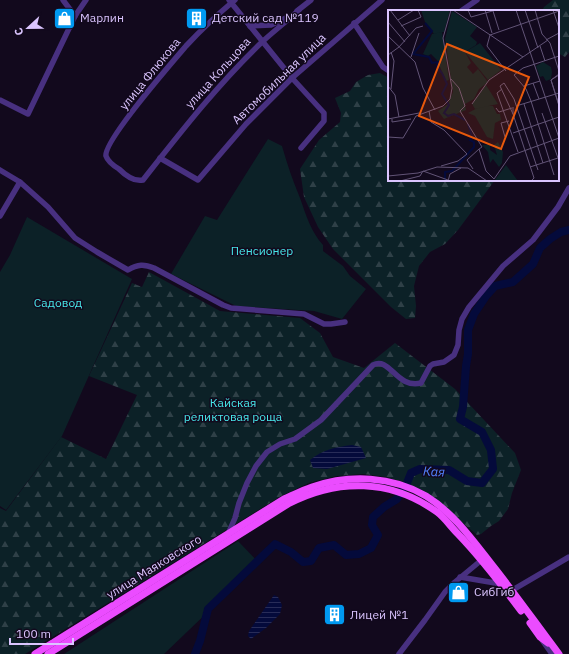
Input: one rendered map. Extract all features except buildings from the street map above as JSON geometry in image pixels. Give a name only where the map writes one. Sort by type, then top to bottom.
[{"type":"main road","name":"улица Маяковского","points":[[34,654],[284,500],[311,487],[334,481],[360,478],[390,485]]},
{"type":"main road","name":"улица Маяковского","points":[[48,654],[237,534],[299,498],[316,492],[340,487],[358,485],[390,485]]},
{"type":"main road","points":[[390,485],[414,495],[426,496],[452,517],[560,654]]},
{"type":"main road","points":[[483,558],[501,584],[510,592],[540,637],[560,654]]},
{"type":"street","points":[[63,0],[75,16]]},
{"type":"street","points":[[0,100],[28,114],[75,16],[86,0]]},
{"type":"street","name":"улица Кольцова","points":[[107,150],[106,156],[109,161],[126,175],[138,181],[142,180],[174,139],[224,82],[262,42],[311,0]]},
{"type":"street","name":"Автомобильная улица","points":[[160,158],[198,180],[246,124],[292,78],[382,0]]},
{"type":"street","points":[[462,10],[477,0]]},
{"type":"street","points":[[232,1],[262,42],[324,113],[324,121],[301,148]]},
{"type":"street","name":"улица Флюкова","points":[[107,150],[123,125],[152,86],[187,45],[232,1]]},
{"type":"street","name":"улица Кольцова","points":[[250,26],[271,25],[299,10]]},
{"type":"street","points":[[354,24],[383,67],[388,70]]},
{"type":"street","points":[[0,170],[20,182],[48,207],[75,238],[128,270],[138,265],[146,265],[231,308],[304,314],[324,324],[345,322]]},
{"type":"street","points":[[0,216],[20,182]]},
{"type":"street","points":[[228,534],[247,484],[256,466],[268,452],[280,444],[295,439],[321,420],[376,363],[381,363],[407,383],[413,385],[421,383],[430,366],[444,362],[454,355],[458,345],[459,330],[462,319],[469,307],[503,266],[534,240],[558,207],[569,188]]},
{"type":"street","points":[[510,592],[569,557]]},
{"type":"street","points":[[399,654],[445,592],[483,558]]},
{"type":"street","points":[[460,577],[501,584]]},
{"type":"street","points":[[540,637],[552,654]]},
{"type":"green space","points":[[553,0],[569,0],[569,52],[565,57],[559,54],[559,10],[542,10]]},
{"type":"green space","points":[[380,73],[388,77],[388,181],[494,181],[458,230],[445,244],[430,252],[419,266],[414,286],[416,306],[415,318],[406,319],[391,307],[333,249],[318,227],[304,197],[300,169],[319,140],[340,122],[341,113],[335,98],[350,91],[356,82],[368,75]]},
{"type":"green space","name":"Пенсионер","points":[[268,139],[282,146],[307,217],[315,235],[323,245],[323,251],[343,266],[350,276],[366,289],[342,319],[314,311],[236,306],[171,274],[205,216],[217,220]]},
{"type":"green space","name":"Садовод","points":[[27,217],[132,279],[62,436],[6,510],[0,506],[0,272],[10,255]]},
{"type":"green space","name":"Кайская реликтовая роща","points":[[149,272],[220,311],[300,318],[320,333],[333,357],[364,368],[395,343],[455,389],[515,453],[521,470],[512,493],[508,509],[499,521],[481,534],[477,535],[432,497],[407,483],[386,477],[363,474],[337,476],[311,482],[281,496],[25,654],[0,654],[0,508],[6,511],[61,437],[106,459],[137,395],[89,376],[132,283],[142,287]]},
{"type":"green space","points":[[238,541],[259,563],[164,654],[64,654]]},
{"type":"shaded area","points":[[352,445],[361,447],[366,458],[327,469],[313,468],[310,460],[320,453],[335,448]]},
{"type":"shaded area","points":[[274,595],[278,597],[282,605],[280,614],[266,628],[251,639],[248,636],[249,631]]},
{"type":"waterway","name":"Кая","points":[[195,654],[208,609],[275,544],[291,552],[303,562],[311,561],[319,548],[334,545],[346,555],[359,554],[371,548],[378,535],[372,525],[373,517],[384,507],[397,499],[407,483],[411,473],[420,469],[449,470],[467,481],[482,483],[493,469],[491,450],[482,432],[460,419],[463,407],[468,354],[468,330],[474,314],[495,286],[513,282],[533,264],[540,248],[561,232],[569,230]]},
{"type":"place","name":"Марлин","points":[[64,18]]},
{"type":"place","name":"Детский сад №119","points":[[196,18]]},
{"type":"place","name":"СибГиб","points":[[458,592]]},
{"type":"place","name":"Лицей №1","points":[[334,615]]}]
